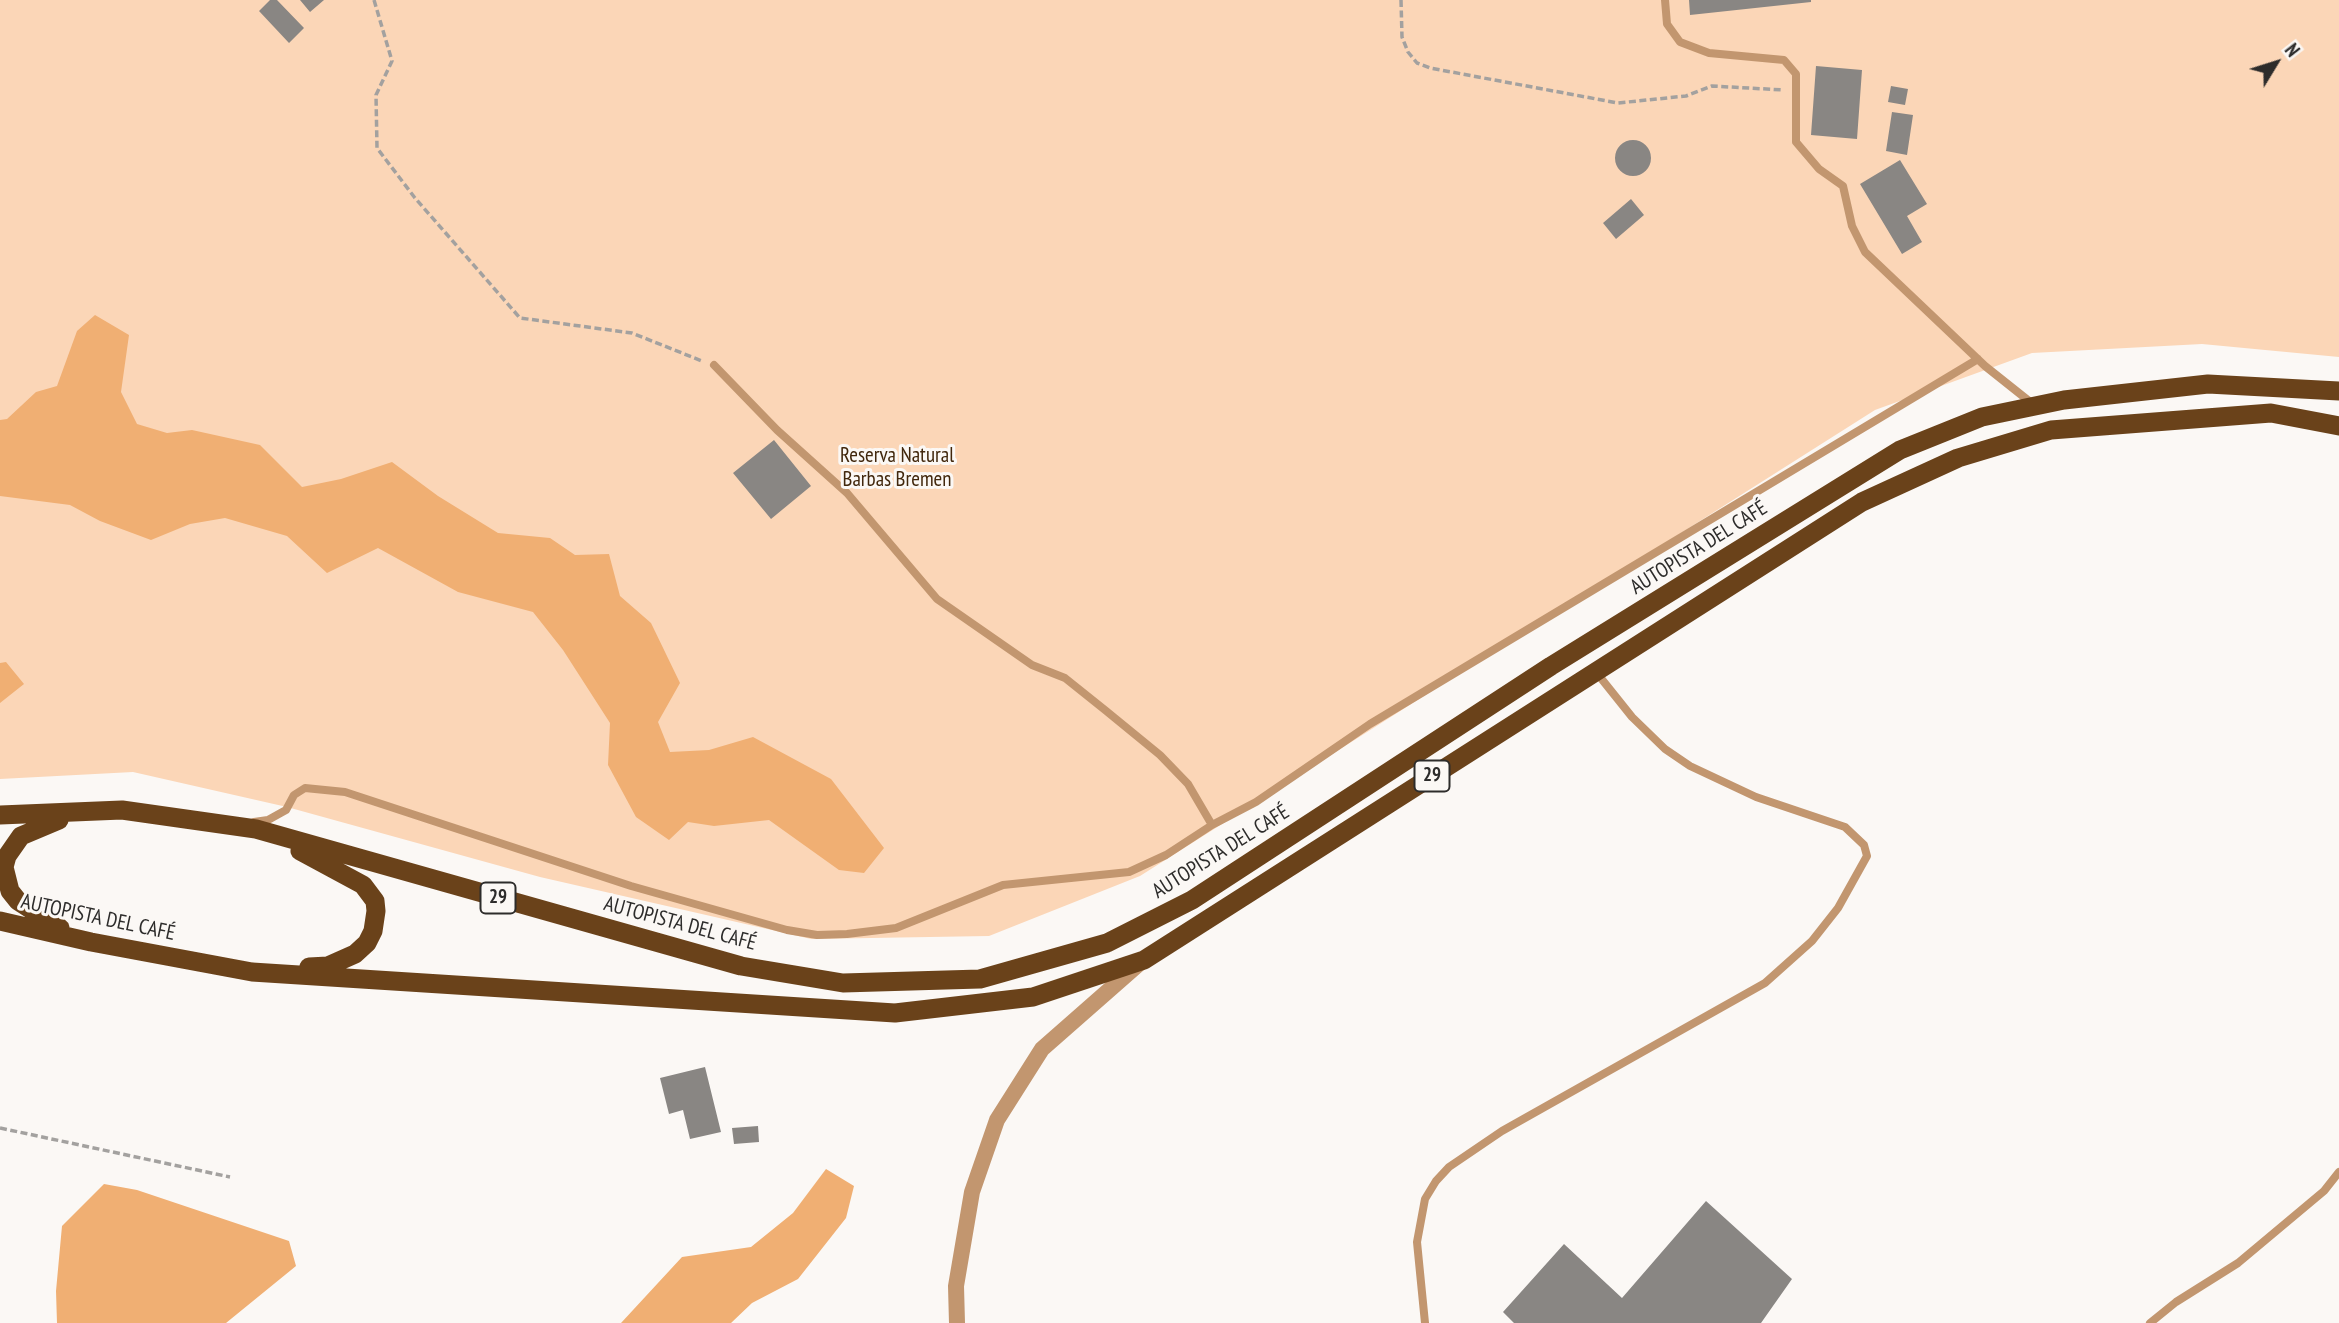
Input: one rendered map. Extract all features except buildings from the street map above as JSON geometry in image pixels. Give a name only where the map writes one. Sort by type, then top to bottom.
[{"type":"highway","name":"AUTOPISTA DEL CAFÉ","points":[[0,815],[122,810],[256,829],[741,966],[843,983],[980,979],[1107,943],[1192,900],[1551,666],[1900,450],[1983,417],[2035,406],[2208,384],[2339,391]]},
{"type":"highway","name":"AUTOPISTA DEL CAFÉ","points":[[0,921],[91,942],[252,972],[895,1013],[1033,997],[1144,960],[1862,502],[1958,458],[2052,430],[2270,413],[2339,426]]},
{"type":"highway","points":[[91,942],[52,925],[18,901],[5,878],[6,856],[21,836],[35,827],[61,819],[122,810]]},
{"type":"highway","points":[[252,972],[328,966],[344,961],[366,943],[373,931],[376,911],[370,893],[353,878],[256,829]]},
{"type":"street","points":[[957,1323],[956,1286],[972,1192],[998,1120],[1042,1049],[1144,960]]},
{"type":"lane","points":[[1665,0],[1667,24],[1680,42],[1709,53],[1784,60],[1796,74],[1796,142],[1819,169],[1843,187],[1852,226],[1865,252],[1978,359],[2035,406]]},
{"type":"lane","points":[[232,826],[268,820],[286,810],[294,795],[305,788],[345,792],[631,886],[787,930],[848,934],[896,928],[1003,885],[1129,872],[1166,855],[1212,825],[1256,802],[1370,724],[1978,359]]},
{"type":"lane","points":[[714,365],[777,430],[847,493],[937,599],[1032,665],[1065,678],[1160,755],[1188,784],[1212,825]]},
{"type":"lane","points":[[1424,1323],[1417,1242],[1425,1199],[1449,1167],[1502,1131],[1765,983],[1791,963],[1819,933],[1839,908],[1867,856],[1864,845],[1845,827],[1756,797],[1690,766],[1665,749],[1632,717],[1595,672]]},
{"type":"lane","points":[[2150,1323],[2176,1302],[2238,1263],[2324,1191],[2339,1172]]},
{"type":"path","points":[[374,0],[392,61],[376,95],[377,148],[415,198],[520,318],[632,333],[714,365]]},
{"type":"path","points":[[1401,0],[1402,37],[1408,52],[1417,63],[1430,68],[1618,103],[1686,96],[1712,86],[1797,91]]},
{"type":"path","points":[[0,1128],[230,1177]]},
{"type":"green space","name":"Reserva Natural Barbas Bremen","points":[[0,0],[2339,0],[2339,357],[2202,344],[2032,353],[1875,410],[1140,876],[989,936],[811,939],[540,877],[287,807],[133,772],[0,779]]},
{"type":"shaded area","points":[[95,315],[129,335],[121,392],[137,424],[167,433],[192,430],[260,445],[302,487],[341,479],[392,462],[438,496],[498,533],[550,538],[575,555],[609,554],[620,596],[651,623],[680,683],[658,722],[670,752],[709,750],[753,737],[831,779],[884,848],[864,873],[839,870],[769,820],[714,826],[688,822],[669,840],[636,817],[608,765],[610,723],[563,650],[533,612],[458,592],[378,548],[327,573],[287,536],[225,518],[190,524],[151,540],[100,521],[70,505],[0,496],[0,420],[7,419],[36,392],[57,386],[77,331]]},
{"type":"shaded area","points":[[6,662],[24,684],[0,703],[0,663]]},
{"type":"shaded area","points":[[826,1169],[854,1186],[846,1218],[798,1279],[752,1303],[731,1323],[621,1323],[682,1257],[751,1247],[793,1213]]},
{"type":"shaded area","points":[[104,1184],[137,1190],[289,1241],[296,1266],[226,1323],[57,1323],[56,1291],[62,1226]]}]
